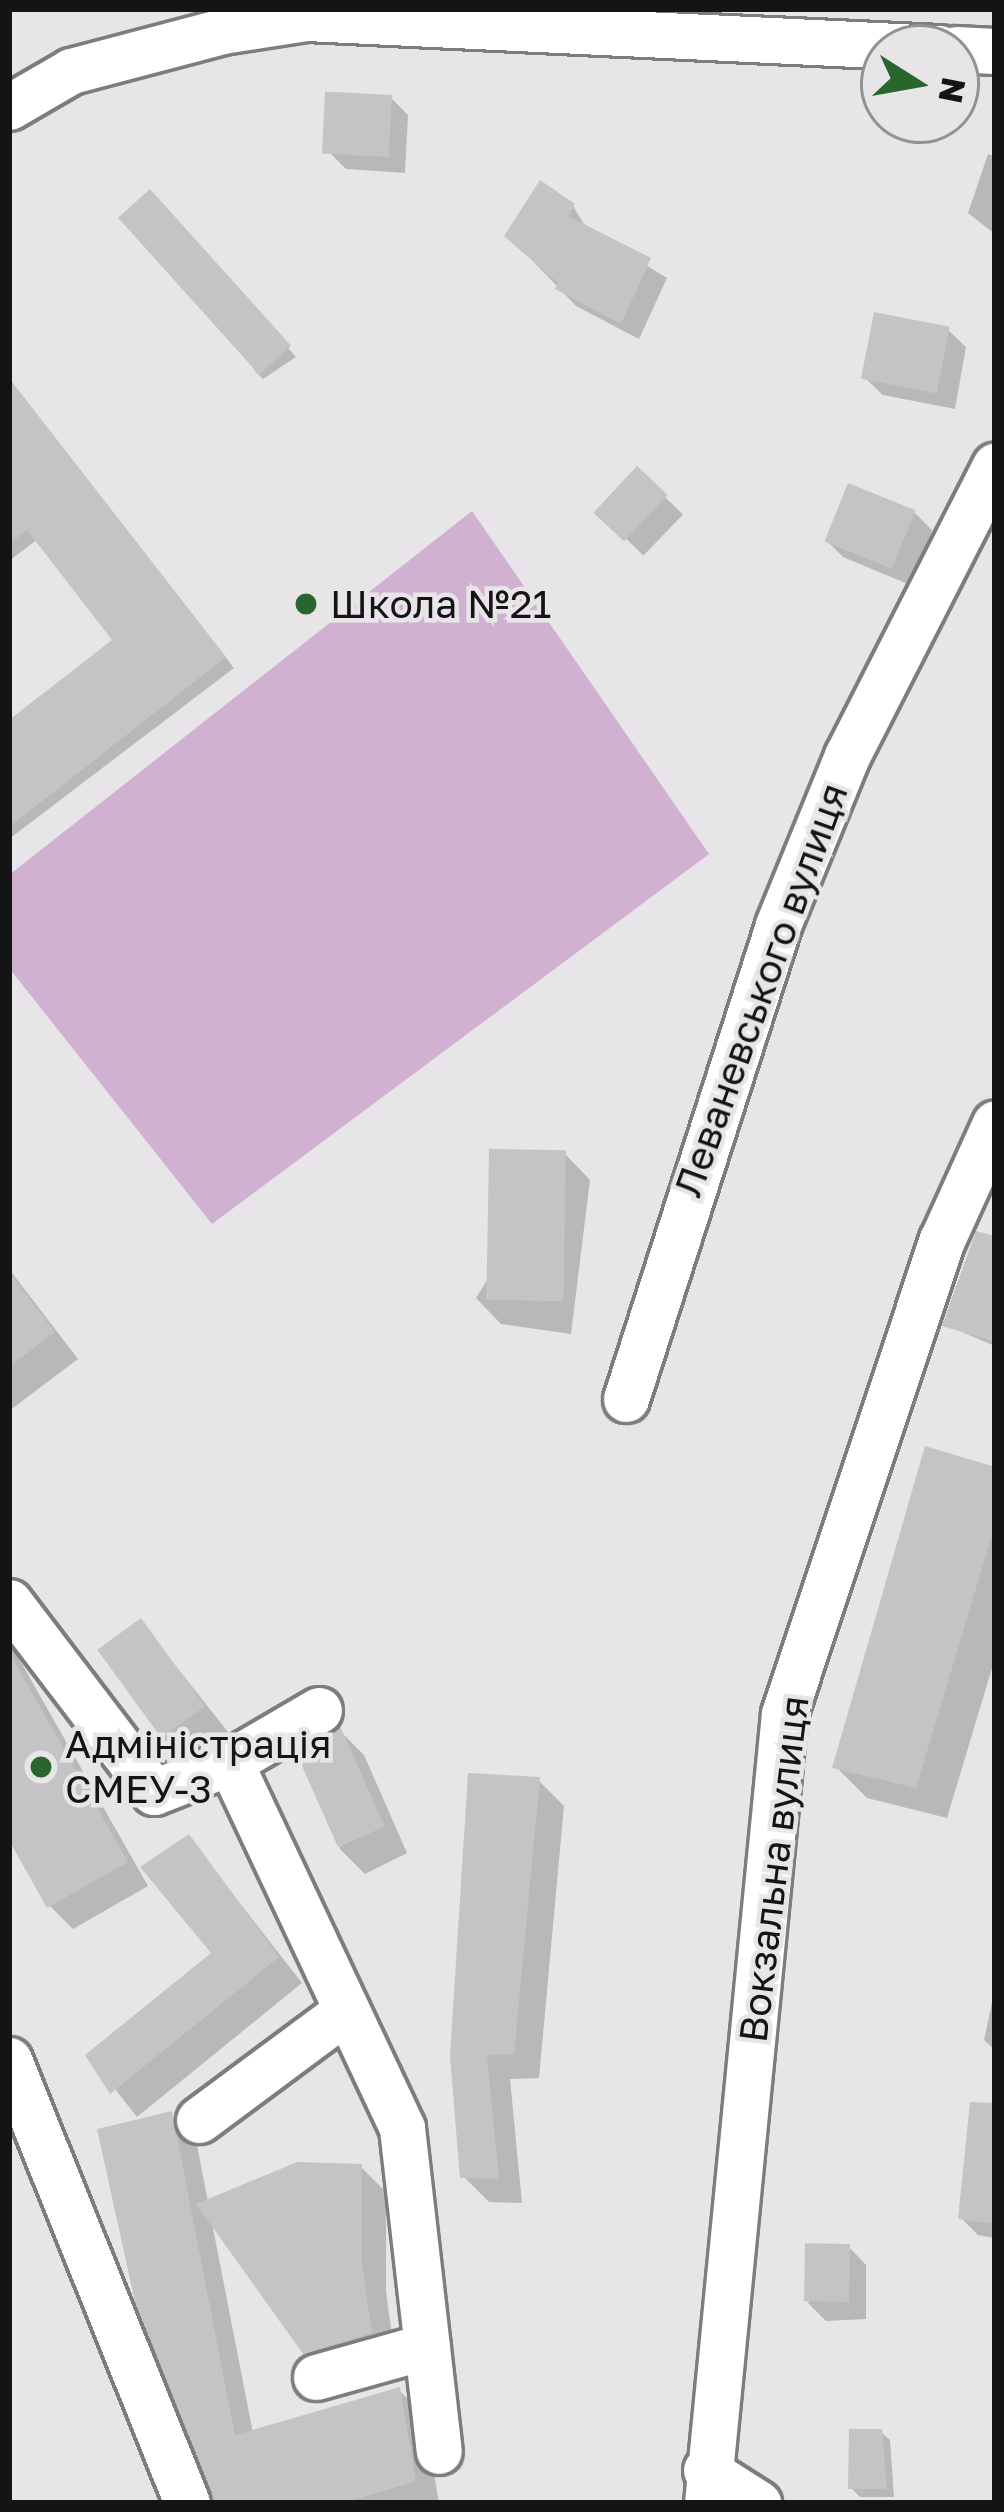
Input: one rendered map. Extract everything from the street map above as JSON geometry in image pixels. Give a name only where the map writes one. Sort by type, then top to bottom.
[{"type":"street","points":[[158,9],[202,36]]},
{"type":"street","points":[[9,107],[71,71],[308,14],[860,44]]},
{"type":"street","name":"Леваневського вулиця","points":[[626,1399],[698,1154],[778,925],[847,756],[995,466]]},
{"type":"street","name":"Вокзальна вулиця","points":[[706,2486],[784,1714],[942,1240],[995,1123]]},
{"type":"street","points":[[9,1602],[154,1792],[230,1762],[319,1710]]},
{"type":"street","points":[[230,1762],[402,2128],[439,2452]]},
{"type":"street","points":[[200,2120],[346,2011]]},
{"type":"street","points":[[9,2060],[187,2503]]},
{"type":"street","points":[[316,2377],[427,2347]]},
{"type":"street","points":[[706,2486],[758,2503]]},
{"type":"shaded area","points":[[472,511],[709,854],[212,1224],[9,968],[9,875]]},
{"type":"building","points":[[325,91],[392,95],[389,157],[322,153]]},
{"type":"building","points":[[540,180],[575,204],[568,216],[651,258],[621,324],[555,289],[558,283],[504,236]]},
{"type":"building","points":[[150,189],[291,346],[259,375],[118,218]]},
{"type":"building","points":[[874,312],[950,327],[937,393],[861,379]]},
{"type":"building","points":[[9,378],[226,657],[9,827],[9,720],[112,640],[27,530],[9,544]]},
{"type":"building","points":[[637,466],[668,495],[624,541],[593,513]]},
{"type":"building","points":[[848,483],[916,510],[892,569],[824,541]]},
{"type":"building","points":[[489,1149],[566,1150],[563,1301],[486,1300]]},
{"type":"building","points":[[976,1231],[995,1236],[995,1342],[942,1326]]},
{"type":"building","points":[[9,1272],[55,1332],[9,1367]]},
{"type":"building","points":[[925,1446],[995,1467],[995,1525],[916,1788],[832,1768]]},
{"type":"building","points":[[141,1618],[205,1706],[161,1738],[97,1650]]},
{"type":"building","name":"Адміністрація СМЕУ-3","points":[[9,1652],[128,1862],[47,1908],[9,1840]]},
{"type":"building","points":[[340,1726],[385,1826],[338,1847],[293,1747]]},
{"type":"building","points":[[468,1773],[540,1777],[514,2054],[487,2055],[499,2179],[460,2178],[450,2056]]},
{"type":"building","points":[[189,1834],[279,1957],[110,2094],[85,2055],[211,1953],[140,1867]]},
{"type":"building","points":[[970,2102],[995,2103],[995,2224],[958,2219]]},
{"type":"building","points":[[172,2111],[235,2435],[400,2387],[416,2481],[344,2503],[213,2503],[135,2302],[97,2129]]},
{"type":"building","points":[[297,2162],[362,2164],[362,2264],[372,2333],[303,2354],[196,2204]]},
{"type":"building","points":[[805,2243],[850,2244],[849,2302],[804,2301]]},
{"type":"building","points":[[849,2429],[882,2429],[887,2489],[848,2489]]},
{"type":"place","name":"Школа №21","points":[[306,604]]},
{"type":"place","name":"Адміністрація СМЕУ-3","points":[[41,1767]]}]
